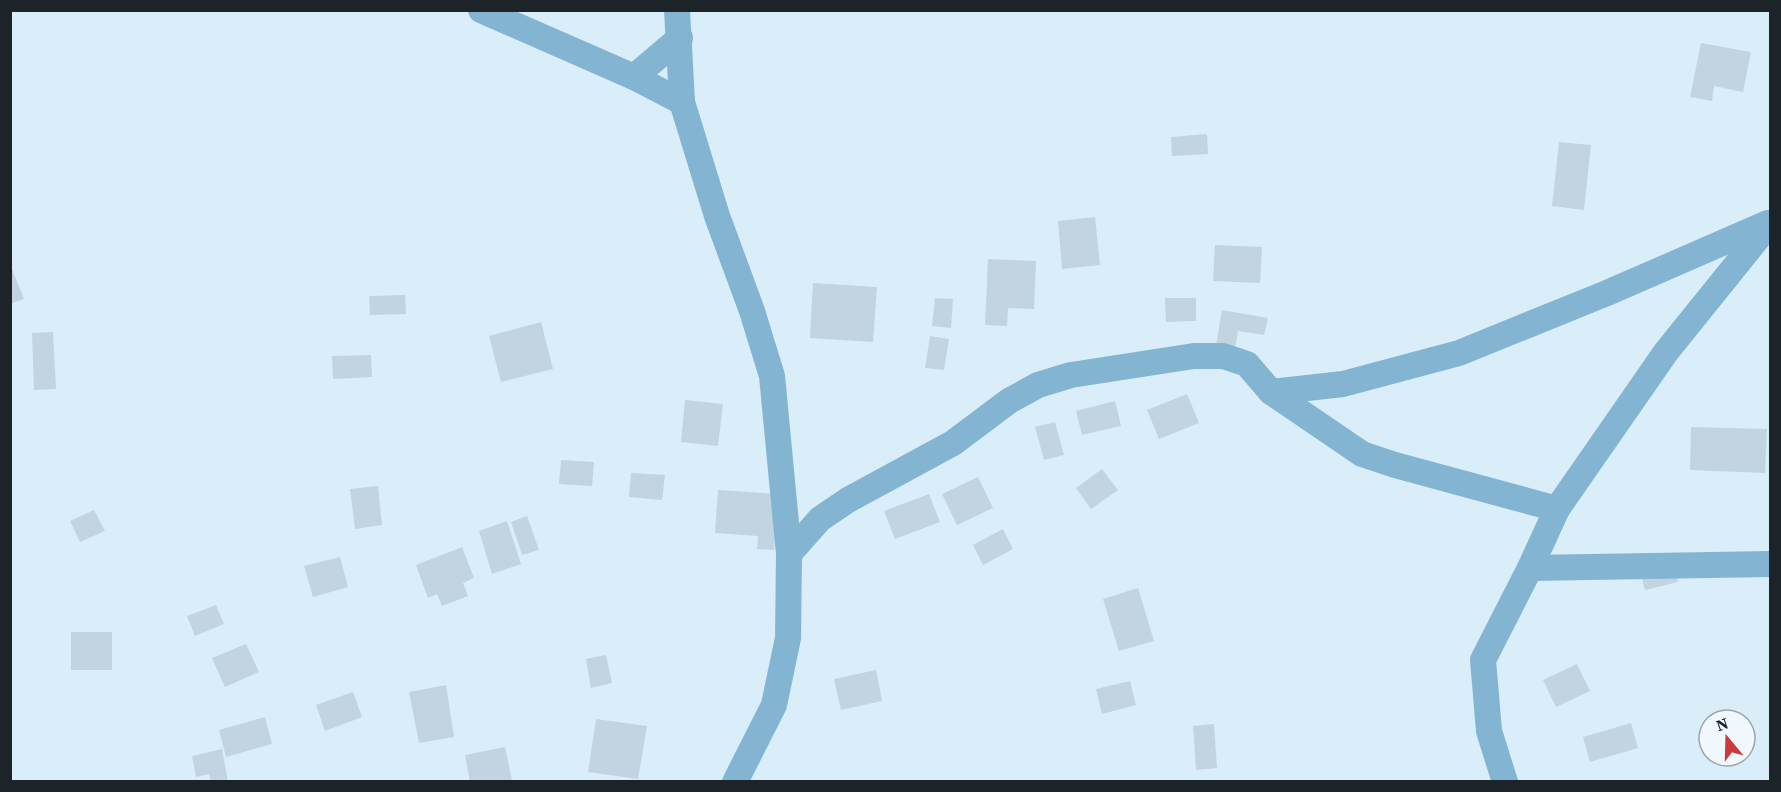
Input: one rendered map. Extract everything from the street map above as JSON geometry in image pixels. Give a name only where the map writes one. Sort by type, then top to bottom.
[{"type":"street","points":[[481,10],[634,77],[682,102]]},
{"type":"street","points":[[677,10],[682,102],[717,216],[752,311],[772,376],[789,554],[788,638],[774,705],[735,782]]},
{"type":"street","points":[[634,77],[680,38]]},
{"type":"street","points":[[1271,392],[1343,384],[1459,353],[1770,223]]},
{"type":"street","points":[[1505,782],[1489,731],[1483,660],[1557,509],[1666,352],[1770,223]]},
{"type":"street","points":[[789,554],[820,519],[848,500],[953,443],[1009,400],[1038,385],[1082,373],[1194,356],[1223,356],[1247,364],[1271,392],[1362,454],[1557,509]]},
{"type":"street","points":[[1530,568],[1770,564]]},
{"type":"building","points":[[1701,43],[1751,52],[1743,92],[1714,86],[1712,101],[1690,97]]},
{"type":"building","points":[[1207,134],[1208,154],[1172,156],[1171,137]]},
{"type":"building","points":[[1559,142],[1591,145],[1584,210],[1552,206]]},
{"type":"building","points":[[1095,217],[1100,265],[1062,269],[1058,221]]},
{"type":"building","points":[[1215,245],[1262,247],[1260,283],[1213,281]]},
{"type":"building","points":[[988,259],[1036,261],[1034,309],[1008,308],[1007,326],[985,325]]},
{"type":"building","points":[[10,264],[24,299],[10,304]]},
{"type":"building","points":[[813,283],[877,287],[873,342],[810,338]]},
{"type":"building","points":[[405,295],[406,314],[370,315],[369,296]]},
{"type":"building","points":[[935,298],[953,299],[951,328],[932,326]]},
{"type":"building","points":[[1165,298],[1196,298],[1196,321],[1166,322]]},
{"type":"building","points":[[1222,310],[1268,318],[1264,335],[1238,331],[1235,349],[1216,346]]},
{"type":"building","points":[[541,322],[553,369],[501,382],[489,336]]},
{"type":"building","points":[[53,332],[56,389],[34,390],[32,333]]},
{"type":"building","points":[[930,336],[949,339],[944,370],[925,368]]},
{"type":"building","points":[[371,355],[372,377],[333,379],[332,356]]},
{"type":"building","points":[[1187,394],[1199,423],[1159,439],[1147,410]]},
{"type":"building","points":[[685,400],[723,404],[718,446],[681,442]]},
{"type":"building","points":[[1115,401],[1121,426],[1082,435],[1076,411]]},
{"type":"building","points":[[1055,422],[1064,455],[1044,460],[1035,427]]},
{"type":"building","points":[[1691,427],[1767,429],[1765,473],[1690,470]]},
{"type":"building","points":[[561,460],[594,462],[592,486],[559,484]]},
{"type":"building","points":[[1102,469],[1118,490],[1091,509],[1076,488]]},
{"type":"building","points":[[631,473],[665,475],[662,500],[629,497]]},
{"type":"building","points":[[978,477],[993,508],[957,525],[942,494]]},
{"type":"building","points":[[378,486],[382,525],[355,529],[350,489]]},
{"type":"building","points":[[718,490],[778,494],[774,550],[757,549],[758,536],[715,533]]},
{"type":"building","points":[[929,494],[940,522],[895,539],[884,511]]},
{"type":"building","points":[[94,510],[105,531],[80,542],[70,521]]},
{"type":"building","points":[[527,516],[539,550],[522,555],[511,522]]},
{"type":"building","points":[[507,521],[521,564],[492,574],[479,531]]},
{"type":"building","points":[[1003,529],[1013,549],[983,565],[973,545]]},
{"type":"building","points":[[462,547],[474,578],[463,583],[468,596],[442,606],[437,594],[428,598],[416,565]]},
{"type":"building","points":[[1671,553],[1678,582],[1645,590],[1637,561]]},
{"type":"building","points":[[340,557],[348,587],[313,597],[304,566]]},
{"type":"building","points":[[1138,588],[1154,641],[1119,651],[1103,599]]},
{"type":"building","points":[[216,605],[224,624],[195,636],[187,616]]},
{"type":"building","points":[[71,632],[112,632],[112,670],[71,670]]},
{"type":"building","points":[[246,644],[259,672],[225,687],[212,658]]},
{"type":"building","points":[[606,655],[612,683],[591,688],[586,659]]},
{"type":"building","points":[[1577,664],[1590,691],[1556,707],[1543,680]]},
{"type":"building","points":[[876,670],[882,701],[841,710],[834,679]]},
{"type":"building","points":[[1130,681],[1136,705],[1102,714],[1096,689]]},
{"type":"building","points":[[446,685],[454,737],[419,743],[409,692]]},
{"type":"building","points":[[353,692],[362,717],[325,731],[316,705]]},
{"type":"building","points":[[265,717],[272,744],[226,757],[219,730]]},
{"type":"building","points":[[596,719],[647,726],[638,779],[588,772]]},
{"type":"building","points":[[1631,723],[1638,748],[1590,762],[1583,737]]},
{"type":"building","points":[[1214,724],[1217,768],[1196,770],[1193,726]]},
{"type":"building","points":[[505,747],[512,780],[470,782],[465,755]]},
{"type":"building","points":[[222,749],[228,782],[211,782],[209,774],[196,777],[192,756]]}]
